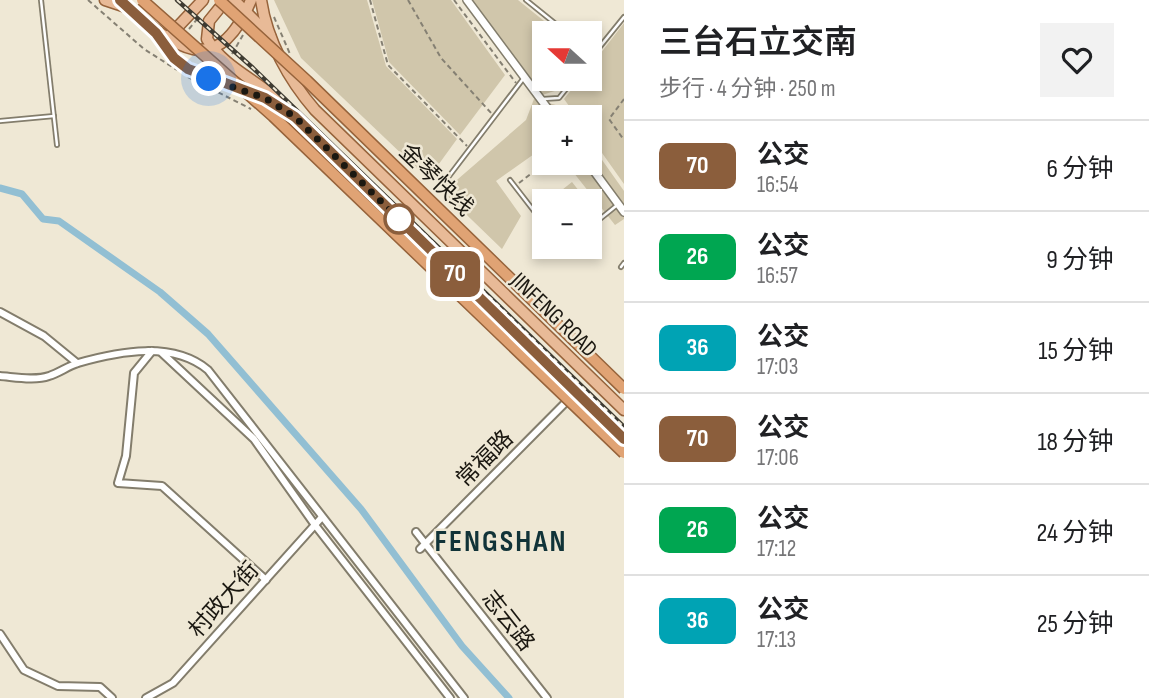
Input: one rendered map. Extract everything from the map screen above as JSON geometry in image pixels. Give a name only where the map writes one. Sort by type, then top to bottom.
[{"type":"highway","points":[[142,0],[238,83],[624,453]]},
{"type":"highway","name":"金琴快线","points":[[219,0],[307,80],[624,389]]},
{"type":"main road","points":[[105,0],[128,4]]},
{"type":"main road","points":[[120,0],[128,4],[156,33],[181,46],[212,48],[226,41],[246,13],[251,0]]},
{"type":"main road","points":[[156,33],[173,33],[202,0]]},
{"type":"main road","points":[[226,0],[212,16],[205,30],[212,48],[227,62],[265,87],[295,117]]},
{"type":"main road","name":"JINFENG ROAD","points":[[234,0],[273,39],[286,72],[315,110],[624,410]]},
{"type":"main road","points":[[261,0],[273,39]]},
{"type":"main road","name":"JINFENG ROAD","points":[[156,33],[174,58],[194,73],[265,98],[295,117],[624,439]]},
{"type":"street","points":[[467,0],[545,105]]},
{"type":"street","points":[[597,175],[624,212]]},
{"type":"street","points":[[0,312],[44,336],[77,363]]},
{"type":"street","points":[[152,352],[134,373],[126,456],[118,483],[162,486],[266,580]]},
{"type":"street","points":[[0,376],[47,377],[77,363],[152,352],[196,361],[208,370],[464,698]]},
{"type":"street","points":[[160,352],[254,439],[315,525],[450,698]]},
{"type":"street","name":"常福路","points":[[423,547],[575,393]]},
{"type":"street","name":"村政大街","points":[[146,698],[173,683],[323,517]]},
{"type":"street","name":"志云路","points":[[416,532],[423,547],[547,698]]},
{"type":"street","points":[[0,634],[24,670],[58,686],[100,687],[112,698]]},
{"type":"lane","points":[[41,0],[57,145]]},
{"type":"lane","points":[[526,0],[552,21]]},
{"type":"lane","points":[[602,42],[624,17]]},
{"type":"lane","points":[[440,188],[524,78]]},
{"type":"lane","points":[[540,99],[559,98],[565,91]]},
{"type":"lane","points":[[0,121],[54,116]]},
{"type":"lane","points":[[510,180],[532,209]]},
{"type":"lane","points":[[602,217],[618,204]]},
{"type":"path","points":[[370,0],[388,65],[470,149]]},
{"type":"path","points":[[408,0],[441,58],[495,117]]},
{"type":"path","points":[[454,0],[518,86]]},
{"type":"path","points":[[624,99],[609,119],[624,140]]},
{"type":"path","points":[[515,186],[532,173]]},
{"type":"shaded area","points":[[274,0],[367,0],[386,66],[457,139],[428,179],[301,58]]},
{"type":"shaded area","points":[[372,0],[451,0],[505,75],[460,135],[389,62]]},
{"type":"shaded area","points":[[472,0],[518,0],[544,21],[532,21],[532,81]]},
{"type":"shaded area","points":[[624,23],[624,184],[602,153],[602,105],[568,105],[564,99],[570,91],[602,91],[602,51]]},
{"type":"shaded area","points":[[539,91],[555,91],[542,95]]},
{"type":"shaded area","points":[[534,99],[556,105],[532,105],[532,156],[496,181],[521,216],[502,249],[443,192],[526,120]]},
{"type":"shaded area","points":[[602,160],[624,191],[624,219],[615,225],[602,209],[602,189],[587,189],[575,175],[602,175]]},
{"type":"shaded area","points":[[572,182],[578,189],[563,189]]},
{"type":"waterway","points":[[0,188],[22,194],[43,219],[59,221],[160,292],[208,334],[361,509],[462,646],[509,698]]},
{"type":"railway","points":[[177,0],[253,68],[624,427]]},
{"type":"bus line","name":"70","points":[[120,0],[156,33],[166,49],[188,69],[274,102],[295,117],[624,439]]},
{"type":"district","name":"FENGSHAN","points":[[501,542]]},
{"type":"route","points":[[209,79],[265,98],[295,117],[401,220],[399,219]]}]
